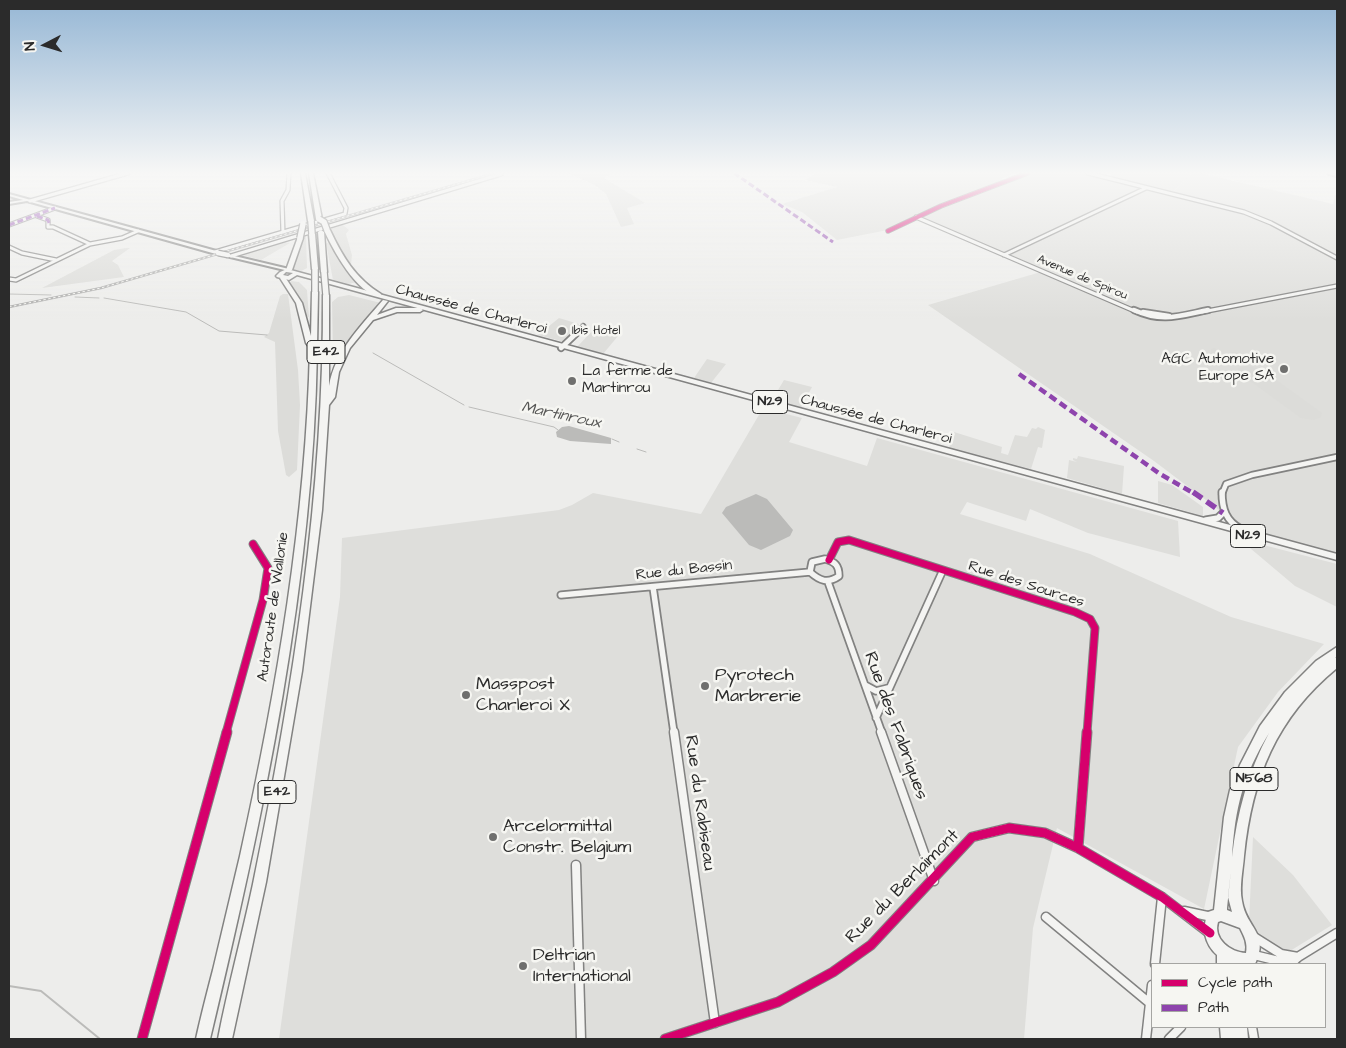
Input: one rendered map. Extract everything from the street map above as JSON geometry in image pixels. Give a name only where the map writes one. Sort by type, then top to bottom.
[{"type":"highway","points":[[289,270],[293,262],[303,222]]},
{"type":"highway","name":"Autoroute de Wallonie","points":[[203,1039],[238,890],[262,772],[299,546],[312,411],[315,348],[315,292],[311,222]]},
{"type":"highway","name":"Autoroute de Wallonie","points":[[225,1039],[281,769],[314,543],[325,408],[326,295],[324,231],[320,222]]},
{"type":"highway","points":[[324,231],[338,253],[362,283],[382,297],[369,320],[347,347],[339,363],[331,397],[325,408]]},
{"type":"highway","points":[[283,266],[293,262]]},
{"type":"highway","points":[[281,276],[299,303],[309,342],[315,348]]},
{"type":"highway","points":[[357,289],[362,283]]},
{"type":"highway","points":[[369,320],[396,310],[420,310]]},
{"type":"highway","name":"N568","points":[[1210,933],[1209,925],[1217,916],[1227,836],[1235,791],[1249,759],[1268,723],[1286,696],[1312,670],[1337,651]]},
{"type":"highway","name":"N568","points":[[1254,955],[1250,934],[1241,922],[1235,902],[1239,837],[1249,795],[1261,757],[1295,701],[1337,662]]},
{"type":"highway","points":[[1217,916],[1241,922]]},
{"type":"highway","points":[[1210,933],[1224,959],[1240,963],[1250,960],[1254,955]]},
{"type":"main road","name":"N29","points":[[105,222],[247,261],[273,270],[281,276],[294,275]]},
{"type":"main road","name":"N29","points":[[247,261],[289,270],[294,275]]},
{"type":"main road","points":[[259,263],[283,266]]},
{"type":"main road","points":[[281,276],[289,270]]},
{"type":"main road","name":"Chaussée de Charleroi","points":[[294,275],[357,289],[420,310],[562,347]]},
{"type":"main road","name":"Chaussée de Charleroi","points":[[294,275],[347,290],[382,297],[1337,558]]},
{"type":"main road","points":[[347,290],[357,289]]},
{"type":"main road","name":"Chaussée de Charleroi","points":[[1158,510],[1248,532],[1337,558]]},
{"type":"street","points":[[49,222],[48,227],[53,227],[90,244]]},
{"type":"street","points":[[283,222],[283,233]]},
{"type":"street","points":[[217,252],[319,222]]},
{"type":"street","points":[[229,256],[342,222]]},
{"type":"street","points":[[888,231],[906,222]]},
{"type":"street","name":"Avenue de Spirou","points":[[927,222],[1150,317],[1163,319],[1337,286]]},
{"type":"street","points":[[1004,255],[1075,222]]},
{"type":"street","points":[[1268,222],[1337,258]]},
{"type":"street","points":[[9,279],[21,280],[41,271],[40,268],[90,244],[122,238],[138,231]]},
{"type":"street","points":[[9,249],[56,260]]},
{"type":"street","points":[[562,347],[583,327]]},
{"type":"street","points":[[1248,532],[1230,522],[1223,513],[1222,494],[1223,487],[1226,484],[1252,475],[1337,457]]},
{"type":"street","points":[[1203,520],[1218,518],[1223,513]]},
{"type":"street","name":"Rue des Sources","points":[[829,560],[838,542],[849,540],[1075,612],[1090,620],[1096,628],[1078,848]]},
{"type":"street","points":[[142,1039],[263,600],[268,568],[254,544]]},
{"type":"street","points":[[816,560],[829,560],[837,565],[840,572],[836,579],[828,582],[818,580],[810,572],[810,565],[816,560]]},
{"type":"street","points":[[876,718],[888,688],[928,609],[943,570]]},
{"type":"street","name":"Rue du Bassin","points":[[561,595],[810,572]]},
{"type":"street","name":"Rue des Fabriques","points":[[828,582],[934,880]]},
{"type":"street","name":"Rue du Rabiseau","points":[[653,587],[715,1023]]},
{"type":"street","points":[[864,685],[876,691],[888,688]]},
{"type":"street","name":"Rue du Berlaimont","points":[[665,1039],[778,1002],[833,972],[871,944],[934,880],[972,837],[1009,828],[1045,833],[1078,848],[1162,897],[1210,933]]},
{"type":"street","points":[[576,866],[581,1039]]},
{"type":"street","points":[[1155,963],[1162,897]]},
{"type":"street","name":"Rue du Berlaimont","points":[[1181,910],[1217,916]]},
{"type":"street","points":[[1046,917],[1151,1004],[1146,1039]]},
{"type":"street","points":[[1292,963],[1298,957],[1337,932]]},
{"type":"street","points":[[1250,934],[1272,950],[1298,957]]},
{"type":"street","points":[[1254,955],[1267,957],[1276,963]]},
{"type":"street","points":[[1285,963],[1287,955]]},
{"type":"street","points":[[1169,1039],[1177,1028]]},
{"type":"shaded area","points":[[619,222],[633,222],[634,224],[621,227]]},
{"type":"shaded area","points":[[814,222],[905,222],[888,230],[837,240]]},
{"type":"shaded area","points":[[932,222],[1337,222],[1337,554],[1250,530],[1223,513],[1154,461],[928,305],[1044,271]]},
{"type":"shaded area","points":[[343,225],[349,230],[346,234],[352,255],[351,265],[334,239],[331,226]]},
{"type":"shaded area","points":[[306,236],[307,268],[301,271],[292,269],[302,237]]},
{"type":"shaded area","points":[[284,242],[290,243],[261,260],[242,255],[243,252]]},
{"type":"shaded area","points":[[331,242],[357,282],[348,284],[333,280],[326,243]]},
{"type":"shaded area","points":[[130,248],[112,261],[118,265],[124,277],[42,288],[114,250]]},
{"type":"shaded area","points":[[291,281],[299,282],[307,290],[309,317],[306,316],[301,301],[290,283]]},
{"type":"shaded area","points":[[288,294],[298,370],[300,405],[297,470],[289,477],[286,475],[278,431],[275,342],[264,337],[269,333],[280,296]]},
{"type":"shaded area","points":[[349,295],[381,303],[335,360],[333,359],[332,302],[338,297]]},
{"type":"shaded area","points":[[559,318],[582,325],[565,342],[538,335]]},
{"type":"shaded area","points":[[593,330],[618,336],[603,354],[577,347]]},
{"type":"shaded area","points":[[1214,348],[1223,354],[1235,352],[1246,359],[1244,364],[1235,365],[1223,361],[1211,353],[1211,349]]},
{"type":"shaded area","points":[[707,359],[726,364],[711,383],[694,378]]},
{"type":"shaded area","points":[[1246,366],[1261,369],[1322,413],[1321,417],[1314,420],[1301,418],[1238,372],[1238,368]]},
{"type":"shaded area","points":[[784,380],[812,387],[801,408],[772,400]]},
{"type":"shaded area","points":[[763,408],[802,418],[789,442],[867,466],[877,438],[1178,521],[1180,557],[1088,533],[1030,509],[1026,521],[967,502],[960,514],[1090,554],[1231,617],[1324,644],[1278,692],[1238,747],[1204,909],[1057,828],[1033,928],[1024,1039],[279,1039],[340,597],[342,538],[559,510],[593,493],[701,514]]},
{"type":"shaded area","points":[[569,426],[611,438],[611,444],[570,441],[557,437],[556,432],[562,427]]},
{"type":"shaded area","points":[[1038,427],[1045,430],[1042,448],[1038,447],[1031,469],[949,448],[954,432],[1002,447],[1001,453],[1008,455],[1015,435],[1027,437],[1032,428],[1036,429]]},
{"type":"shaded area","points":[[1078,456],[1124,466],[1122,494],[1067,478],[1069,460],[1077,462],[1073,458],[1077,459]]},
{"type":"shaded area","points":[[1158,481],[1172,485],[1203,507],[1203,516],[1158,503]]},
{"type":"shaded area","points":[[756,494],[767,499],[793,530],[790,536],[761,550],[749,545],[722,513],[726,507]]},
{"type":"shaded area","points":[[1248,541],[1337,564],[1337,607],[1295,586],[1244,543]]},
{"type":"shaded area","points":[[1253,837],[1293,875],[1332,925],[1290,951],[1267,944],[1249,922]]},
{"type":"waterway","name":"Martinroux","points":[[9,294],[51,295]]},
{"type":"waterway","name":"Martinroux","points":[[75,297],[99,298]]},
{"type":"waterway","name":"Martinroux","points":[[104,298],[186,312],[219,331],[267,335]]},
{"type":"waterway","name":"Martinroux","points":[[373,353],[464,405]]},
{"type":"waterway","name":"Martinroux","points":[[469,407],[554,427],[558,430]]},
{"type":"waterway","name":"Martinroux","points":[[612,439],[619,442]]},
{"type":"waterway","name":"Martinroux","points":[[637,449],[646,452]]},
{"type":"waterway","points":[[9,986],[41,991],[100,1039]]},
{"type":"railway","points":[[9,307],[101,288],[327,222]]},
{"type":"marked path","points":[[9,225],[17,222]]},
{"type":"marked path","points":[[804,222],[833,242]]},
{"type":"marked path","points":[[1019,374],[1160,474],[1207,500],[1223,513]]},
{"type":"cycle path","points":[[888,231],[907,222]]},
{"type":"cycle path","points":[[829,560],[838,542],[849,540],[1075,612],[1090,619],[1095,628],[1078,848]]},
{"type":"cycle path","points":[[142,1039],[263,600],[268,568],[253,544]]},
{"type":"cycle path","points":[[665,1039],[778,1002],[833,972],[871,945],[972,837],[1009,828],[1045,833],[1078,848],[1162,897],[1210,933]]},
{"type":"place","name":"Ibis Hotel","points":[[562,331]]},
{"type":"place","name":"AGC Automotive Europe SA","points":[[1284,369]]},
{"type":"place","name":"La ferme de Martinrou","points":[[572,381]]},
{"type":"place","name":"Pyrotech Marbrerie","points":[[705,686]]},
{"type":"place","name":"Masspost Charleroi X","points":[[466,695]]},
{"type":"place","name":"Arcelormittal Constr. Belgium","points":[[493,837]]},
{"type":"place","name":"Deltrian International","points":[[523,966]]}]
